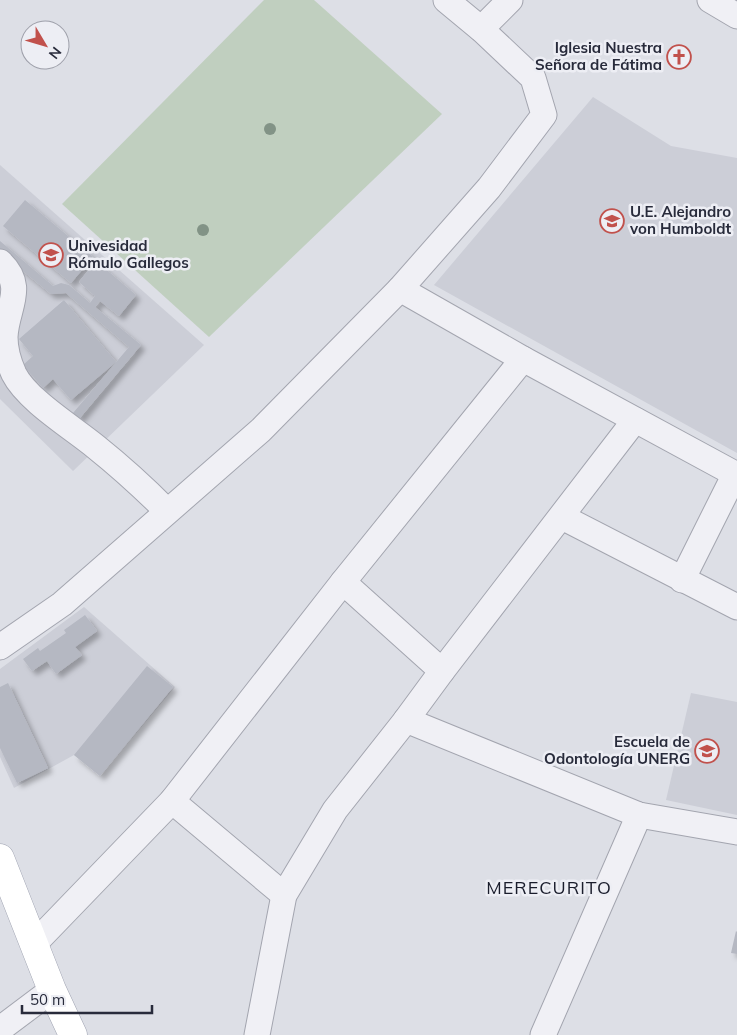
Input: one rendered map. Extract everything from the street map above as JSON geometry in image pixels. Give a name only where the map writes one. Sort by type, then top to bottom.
[{"type":"main road","points":[[0,858],[52,990],[72,1035]]},
{"type":"street","points":[[0,647],[62,604],[261,430],[400,289],[489,188],[544,115],[533,78],[482,29],[446,0]]},
{"type":"street","points":[[482,29],[510,0]]},
{"type":"street","points":[[710,0],[737,16]]},
{"type":"street","points":[[0,262],[11,276],[15,286],[5,339],[14,374],[20,384],[40,403],[97,448],[167,511]]},
{"type":"street","points":[[400,289],[523,359],[736,474],[682,580]]},
{"type":"street","points":[[34,944],[172,801],[343,582],[523,359]]},
{"type":"street","points":[[257,1035],[284,895],[335,810],[635,420]]},
{"type":"street","points":[[562,517],[737,607]]},
{"type":"street","points":[[343,582],[442,671]]},
{"type":"street","points":[[406,720],[638,815],[737,832]]},
{"type":"street","points":[[172,801],[284,895]]},
{"type":"street","points":[[544,1035],[638,815]]},
{"type":"street","points":[[0,1029],[52,990]]},
{"type":"shaded area","name":"U.E. Alejandro von Humboldt","points":[[593,97],[671,146],[737,158],[737,453],[434,285]]},
{"type":"shaded area","name":"Univesidad Rómulo Gallegos","points":[[0,165],[204,345],[73,471],[0,399]]},
{"type":"shaded area","points":[[84,607],[175,687],[100,776],[74,755],[14,788],[0,757],[0,669]]},
{"type":"shaded area","name":"Escuela de Odontología UNERG","points":[[691,693],[737,702],[737,815],[666,800]]},
{"type":"green space","points":[[264,0],[314,0],[442,114],[209,337],[62,204]]},
{"type":"building","points":[[25,200],[93,257],[71,283],[3,226]]},
{"type":"building","points":[[0,241],[53,286],[61,283],[69,285],[90,303],[95,296],[79,282],[96,261],[136,295],[119,316],[100,301],[95,307],[141,345],[79,419],[73,413],[129,347],[66,293],[51,294],[0,252]]},
{"type":"building","points":[[64,300],[116,362],[71,400],[53,379],[43,388],[23,365],[33,356],[19,339]]},
{"type":"building","points":[[85,615],[97,631],[75,647],[82,655],[56,674],[47,661],[32,671],[23,659],[38,648],[40,651],[66,633],[64,630]]},
{"type":"building","points":[[147,666],[173,687],[100,776],[74,755]]},
{"type":"building","points":[[8,683],[48,768],[17,783],[0,748],[0,687]]},
{"type":"building","points":[[737,932],[737,954],[731,953]]},
{"type":"place","name":"Iglesia Nuestra Señora de Fátima","points":[[679,57]]},
{"type":"place","name":"U.E. Alejandro von Humboldt","points":[[612,221]]},
{"type":"place","name":"Univesidad Rómulo Gallegos","points":[[51,255]]},
{"type":"place","name":"Escuela de Odontología UNERG","points":[[707,751]]},
{"type":"district","name":"MERECURITO","points":[[549,888]]}]
